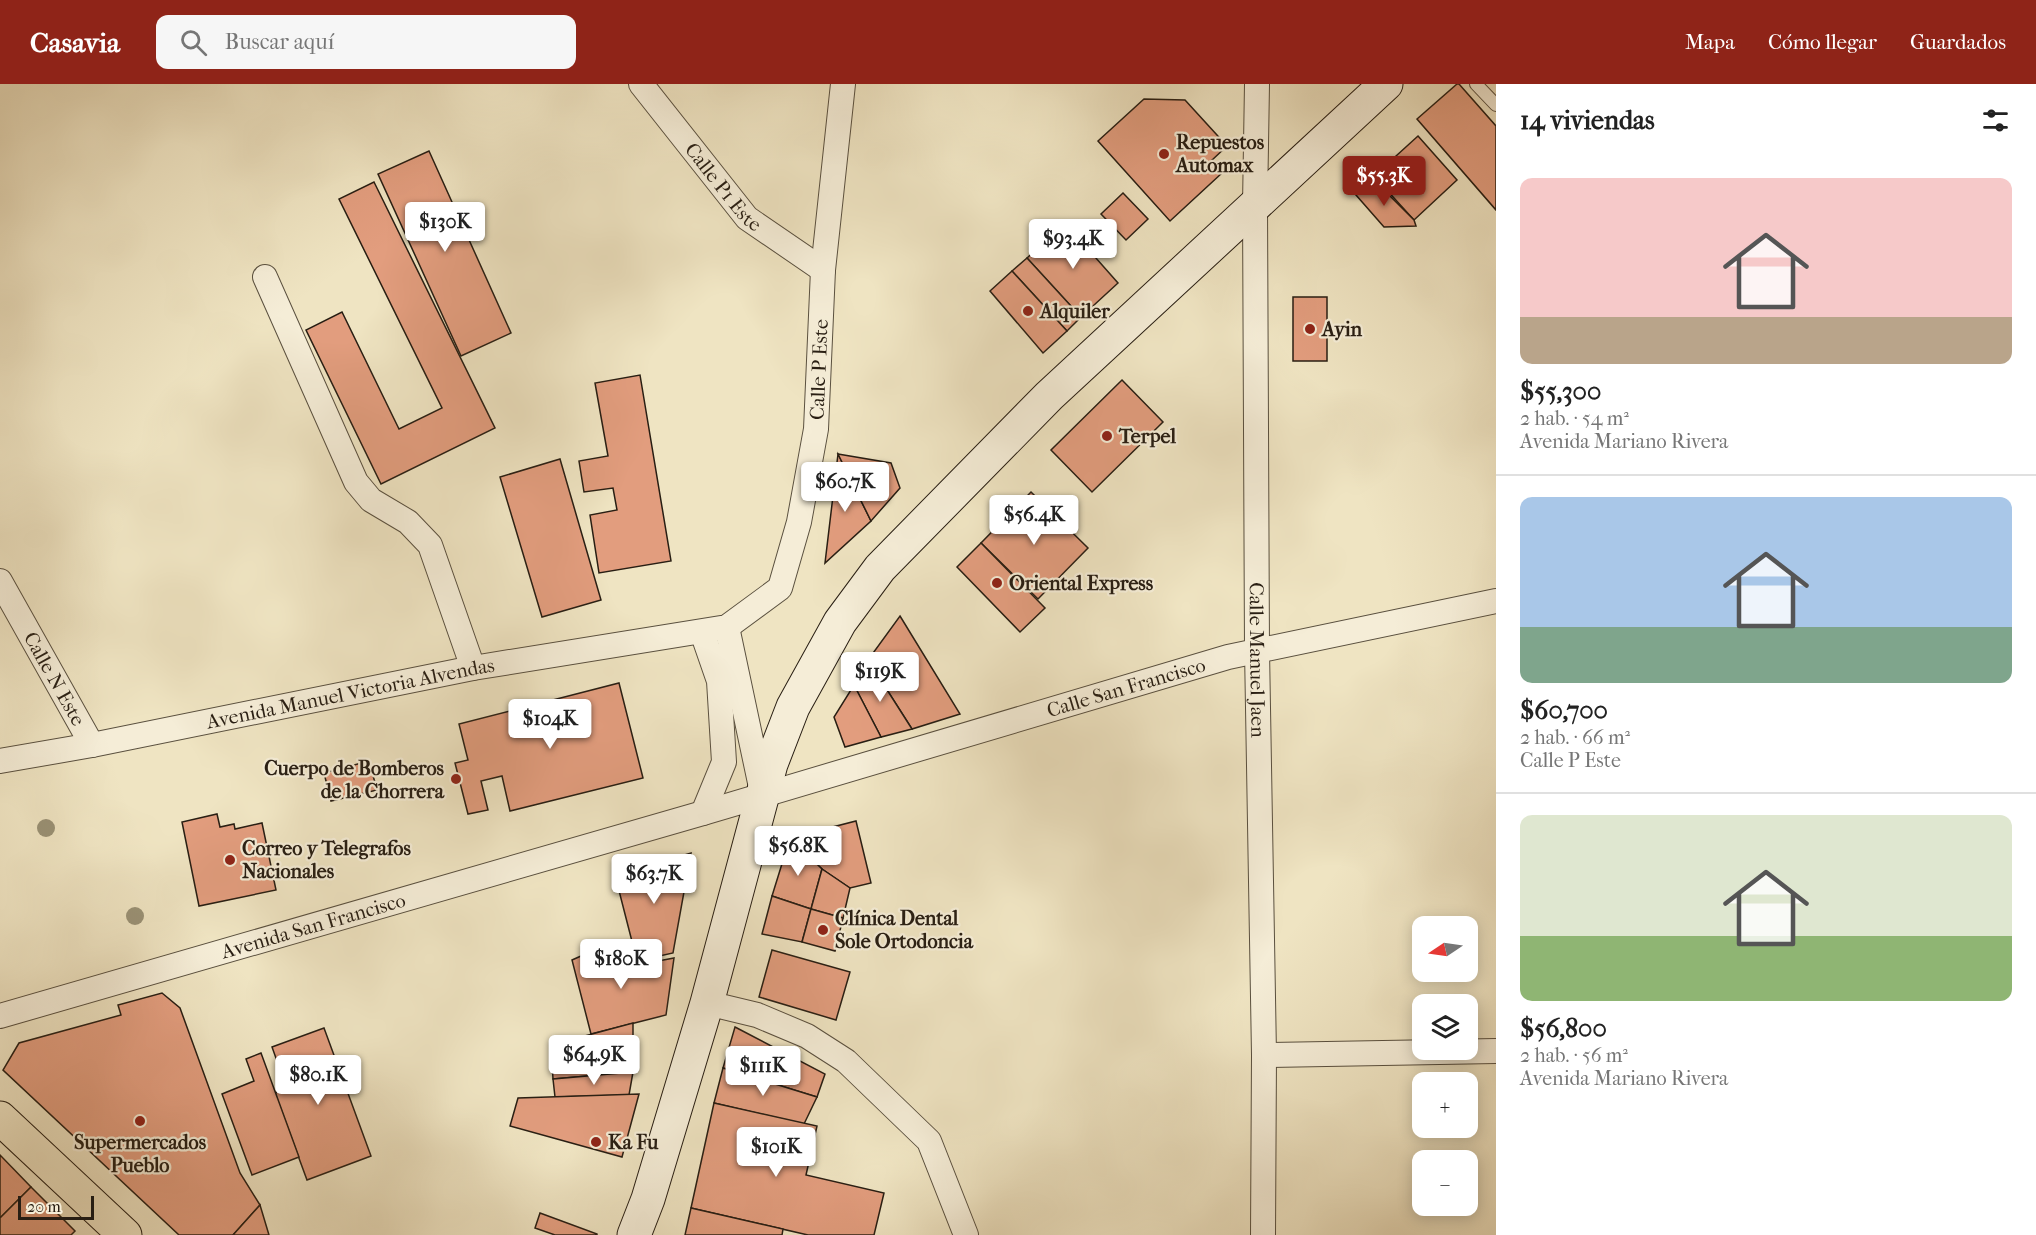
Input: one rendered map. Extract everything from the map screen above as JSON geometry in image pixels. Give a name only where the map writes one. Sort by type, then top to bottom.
[{"type":"highway","points":[[2,1125],[125,1235]]},
{"type":"street","name":"Calle P1 Este","points":[[641,84],[747,218],[823,270]]},
{"type":"street","name":"Calle P Este","points":[[702,632],[727,627],[780,588],[799,522],[816,429],[823,270],[843,84]]},
{"type":"street","name":"Calle Manuel Jaen","points":[[1257,84],[1255,205],[1257,650],[1264,1055],[1263,1235]]},
{"type":"street","points":[[634,1235],[648,1199],[707,1003],[771,764],[793,707],[840,622],[880,568],[1049,396],[1386,84]]},
{"type":"street","points":[[265,277],[356,482],[371,500],[408,522],[430,546],[473,668]]},
{"type":"street","name":"Calle N Este","points":[[0,582],[92,745]]},
{"type":"street","name":"Calle San Francisco","points":[[762,794],[1257,650],[1496,601]]},
{"type":"street","points":[[727,627],[762,794]]},
{"type":"street","points":[[702,632],[719,681],[724,762],[703,813]]},
{"type":"street","name":"Avenida Manuel Victoria Alvendas","points":[[0,761],[92,745],[473,668],[702,632]]},
{"type":"street","name":"Avenida San Francisco","points":[[0,1016],[762,794]]},
{"type":"street","points":[[707,1003],[757,1015],[807,1036],[846,1061],[929,1140],[966,1235]]},
{"type":"street","points":[[1264,1055],[1496,1051]]},
{"type":"lane","points":[[1476,84],[1496,105]]},
{"type":"building","points":[[1457,84],[1496,126],[1496,210],[1417,119]]},
{"type":"building","name":"Repuestos Automax","points":[[1144,99],[1185,100],[1227,146],[1211,161],[1222,173],[1170,221],[1098,141]]},
{"type":"building","points":[[1418,136],[1457,180],[1414,220],[1374,176]]},
{"type":"building","points":[[429,151],[511,333],[461,356],[378,174]]},
{"type":"building","points":[[1373,179],[1414,220],[1416,226],[1384,227],[1356,195]]},
{"type":"building","points":[[374,182],[495,428],[381,484],[306,330],[342,312],[399,429],[442,408],[339,199]]},
{"type":"building","points":[[1123,193],[1148,219],[1126,240],[1101,214]]},
{"type":"building","points":[[1065,223],[1118,283],[1081,317],[1027,258]]},
{"type":"building","points":[[1027,258],[1081,317],[1067,331],[1012,271]]},
{"type":"building","name":"Alquiler","points":[[1012,271],[1067,331],[1043,353],[990,291]]},
{"type":"building","name":"Ayin","points":[[1293,297],[1327,297],[1327,361],[1293,361]]},
{"type":"building","points":[[640,375],[671,561],[599,573],[590,515],[617,510],[613,488],[584,492],[579,461],[608,456],[595,383]]},
{"type":"building","name":"Terpel","points":[[1122,380],[1163,422],[1092,492],[1051,450]]},
{"type":"building","points":[[838,454],[871,521],[825,563]]},
{"type":"building","points":[[838,454],[891,463],[900,488],[871,521]]},
{"type":"building","points":[[560,459],[601,600],[542,617],[500,477]]},
{"type":"building","points":[[1031,492],[1088,548],[1038,599],[981,543]]},
{"type":"building","name":"Oriental Express","points":[[981,543],[1045,608],[1020,632],[957,567]]},
{"type":"building","points":[[900,616],[960,714],[912,729],[868,660]]},
{"type":"building","points":[[868,660],[912,729],[881,737],[854,685]]},
{"type":"building","points":[[619,683],[643,778],[510,811],[502,776],[481,781],[488,810],[468,814],[455,763],[468,760],[459,724]]},
{"type":"building","points":[[854,685],[881,737],[845,747],[834,717]]},
{"type":"building","points":[[369,761],[377,790],[331,801],[324,773]]},
{"type":"building","name":"Correo y Telegrafos Nacionales","points":[[217,814],[220,827],[234,824],[235,829],[262,823],[276,890],[199,906],[182,822]]},
{"type":"building","points":[[856,821],[871,883],[850,888],[822,869],[790,838]]},
{"type":"building","points":[[790,838],[822,869],[811,909],[772,896]]},
{"type":"building","points":[[691,853],[673,953],[637,961],[615,875]]},
{"type":"building","points":[[822,869],[850,888],[843,918],[811,909]]},
{"type":"building","points":[[772,896],[811,909],[802,942],[762,934]]},
{"type":"building","name":"Clínica Dental Sole Ortodoncia","points":[[811,909],[843,918],[835,951],[802,942]]},
{"type":"building","points":[[608,944],[617,969],[674,958],[666,1015],[591,1034],[572,960]]},
{"type":"building","points":[[772,950],[850,972],[836,1020],[759,997]]},
{"type":"building","name":"Supermercados Pueblo","points":[[162,993],[180,1008],[240,1173],[260,1205],[233,1235],[179,1235],[3,1070],[19,1043],[121,1015],[118,1005]]},
{"type":"building","points":[[633,1023],[633,1072],[553,1079],[551,1045]]},
{"type":"building","points":[[735,1027],[825,1074],[817,1097],[723,1068]]},
{"type":"building","points":[[324,1028],[371,1156],[307,1180],[275,1093],[287,1089],[272,1047]]},
{"type":"building","points":[[261,1053],[299,1157],[252,1175],[222,1094],[254,1081],[246,1059]]},
{"type":"building","points":[[723,1068],[817,1097],[804,1124],[714,1103]]},
{"type":"building","points":[[633,1072],[629,1095],[555,1097],[553,1079]]},
{"type":"building","name":"Ka Fu","points":[[639,1094],[622,1157],[510,1126],[518,1098]]},
{"type":"building","points":[[714,1103],[817,1126],[806,1175],[884,1193],[874,1235],[808,1235],[691,1208]]},
{"type":"building","points":[[0,1155],[31,1187],[0,1218]]},
{"type":"building","points":[[31,1187],[75,1231],[71,1235],[0,1235],[0,1218]]},
{"type":"building","points":[[260,1205],[269,1235],[233,1235]]},
{"type":"building","points":[[691,1208],[783,1229],[782,1235],[685,1235]]},
{"type":"building","points":[[540,1213],[597,1235],[555,1235],[535,1228]]},
{"type":"place","name":"Repuestos Automax","points":[[1164,154]]},
{"type":"place","name":"Alquiler","points":[[1028,311]]},
{"type":"place","name":"Ayin","points":[[1310,329]]},
{"type":"place","name":"Terpel","points":[[1107,436]]},
{"type":"place","name":"Oriental Express","points":[[997,583]]},
{"type":"place","name":"Cuerpo de Bomberos de la Chorrera","points":[[456,779]]},
{"type":"place","name":"Correo y Telegrafos Nacionales","points":[[230,860]]},
{"type":"place","name":"Clínica Dental Sole Ortodoncia","points":[[823,930]]},
{"type":"place","name":"Supermercados Pueblo","points":[[140,1121]]},
{"type":"place","name":"Ka Fu","points":[[596,1142]]}]
